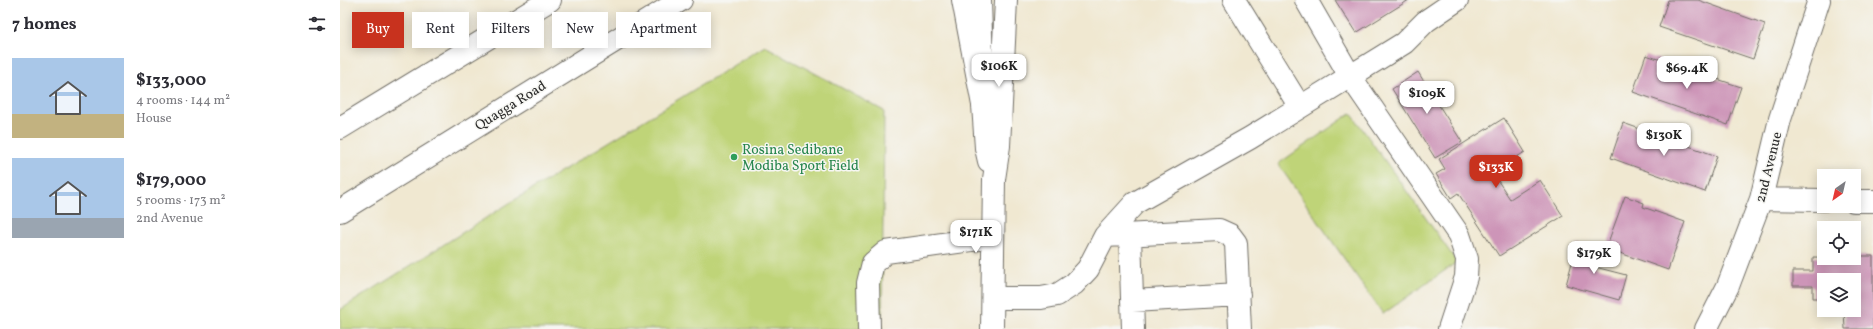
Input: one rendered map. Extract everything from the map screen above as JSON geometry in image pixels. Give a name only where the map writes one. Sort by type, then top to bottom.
[{"type":"street","points":[[340,128],[550,0]]},
{"type":"street","name":"Quagga Road","points":[[340,211],[681,0]]},
{"type":"street","points":[[963,0],[982,105]]},
{"type":"street","points":[[980,0],[982,105],[986,148],[994,180]]},
{"type":"street","points":[[992,329],[994,180],[999,146],[1006,0]]},
{"type":"street","points":[[1234,0],[1300,107]]},
{"type":"street","points":[[1306,0],[1350,76],[1459,235],[1467,259],[1466,277],[1449,329]]},
{"type":"street","points":[[992,298],[1041,298],[1057,294],[1074,284],[1088,269],[1105,236],[1135,203],[1250,138],[1404,43],[1426,21],[1456,0]]},
{"type":"street","name":"2nd Avenue","points":[[1706,329],[1728,286],[1761,198],[1780,119],[1819,0]]},
{"type":"street","points":[[1761,198],[1817,200]]},
{"type":"street","points":[[1861,201],[1873,201]]},
{"type":"street","points":[[1105,236],[1219,230],[1230,235],[1236,243],[1240,329]]},
{"type":"street","points":[[1130,235],[1133,329]]},
{"type":"street","points":[[869,329],[868,283],[871,269],[873,263],[886,252],[993,237]]},
{"type":"street","points":[[1132,301],[1239,295]]},
{"type":"green space","name":"Rosina Sedibane Modiba Sport Field","points":[[765,46],[884,111],[882,329],[340,329],[340,310],[508,204]]},
{"type":"green space","points":[[1351,113],[1457,262],[1383,314],[1278,164]]},
{"type":"building","points":[[1335,0],[1409,0],[1356,33]]},
{"type":"building","points":[[1668,0],[1698,0],[1765,24],[1753,59],[1659,27]]},
{"type":"building","points":[[1646,55],[1741,87],[1728,125],[1633,92]]},
{"type":"building","points":[[1418,72],[1462,142],[1435,158],[1392,89]]},
{"type":"building","points":[[1504,118],[1525,152],[1492,172],[1510,199],[1540,180],[1563,216],[1499,256],[1458,193],[1451,198],[1436,174],[1445,169],[1439,159]]},
{"type":"building","points":[[1623,123],[1717,156],[1705,192],[1611,158]]},
{"type":"building","points":[[1625,196],[1644,203],[1643,207],[1685,222],[1668,270],[1606,248]]},
{"type":"building","points":[[1577,244],[1599,250],[1595,267],[1626,275],[1619,300],[1566,285]]},
{"type":"building","points":[[1861,256],[1873,256],[1873,329],[1845,329],[1844,317],[1861,317],[1861,273],[1817,273],[1817,298],[1813,298],[1813,286],[1793,286],[1793,271],[1813,271],[1813,257],[1817,257],[1817,265],[1861,265]]},
{"type":"place","name":"Rosina Sedibane Modiba Sport Field","points":[[734,157]]}]
